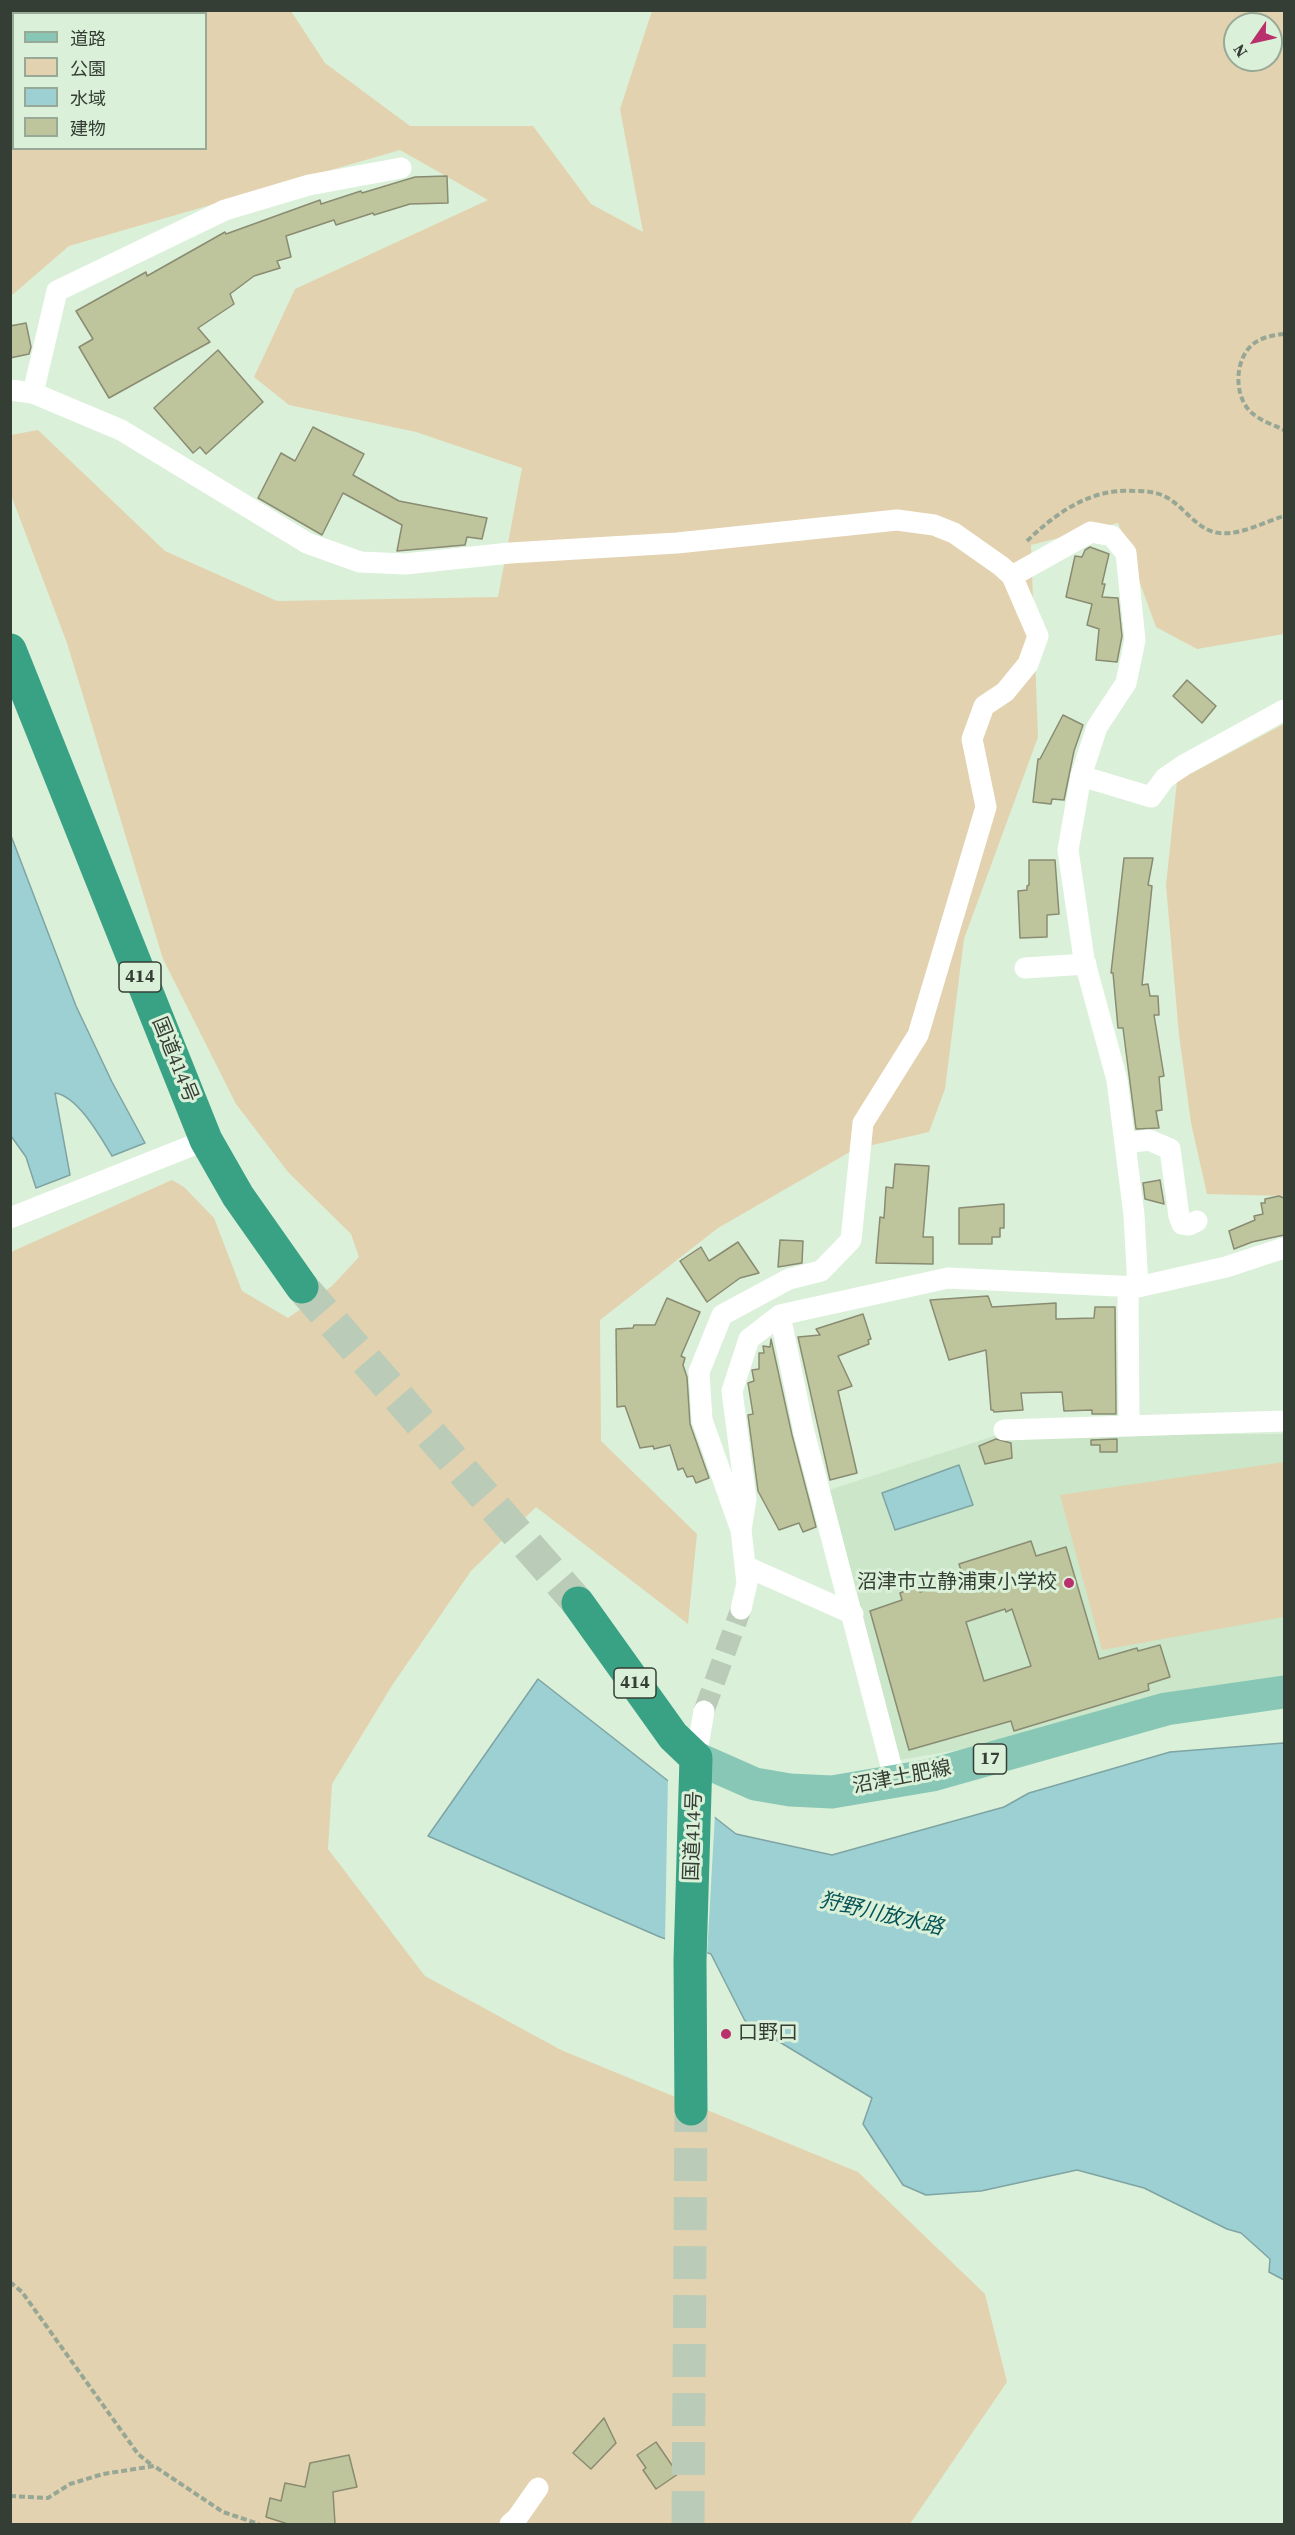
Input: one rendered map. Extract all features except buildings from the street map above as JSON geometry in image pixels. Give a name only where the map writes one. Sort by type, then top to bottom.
[{"type":"highway","name":"国道414号","points":[[10,650],[206,1140],[238,1196],[302,1287]]},
{"type":"highway","name":"414","points":[[578,1603],[673,1736],[696,1773]]},
{"type":"highway","name":"国道414号","points":[[691,2109],[690,1960],[696,1773]]},
{"type":"main road","name":"沼津土肥線","points":[[696,1773],[790,1790],[832,1792],[932,1775],[1166,1708],[1284,1692]]},
{"type":"street","points":[[33,393],[57,291],[225,210],[309,185],[401,168]]},
{"type":"street","points":[[10,390],[33,393],[121,430],[307,543],[360,562],[405,564],[510,553],[677,543],[897,520],[934,525],[954,533],[1006,571],[1038,636],[1028,664],[1005,692],[984,706],[972,739],[986,807],[918,1035],[863,1123],[851,1240],[821,1271],[789,1279],[722,1316],[699,1372],[702,1420],[741,1530],[747,1583],[741,1609]]},
{"type":"street","points":[[1006,571],[1091,532],[1112,536],[1126,553],[1135,640],[1129,672],[1126,683],[1097,727],[1081,776],[1068,850],[1086,964],[1117,1080],[1134,1215],[1129,1426]]},
{"type":"street","points":[[1081,776],[1151,797],[1165,778],[1184,765],[1284,710]]},
{"type":"street","points":[[1025,968],[1086,964]]},
{"type":"street","points":[[10,1218],[206,1140]]},
{"type":"street","points":[[1125,1143],[1149,1140],[1170,1149],[1178,1211],[1182,1224],[1189,1225],[1197,1221]]},
{"type":"street","points":[[741,1530],[746,1499],[732,1391],[749,1339],[780,1315],[948,1278],[1133,1286],[1226,1267],[1284,1248]]},
{"type":"street","points":[[780,1315],[804,1432],[895,1781]]},
{"type":"street","points":[[1004,1430],[1284,1421]]},
{"type":"street","points":[[745,1566],[853,1614]]},
{"type":"street","points":[[696,1773],[704,1711]]},
{"type":"street","points":[[510,2524],[517,2518],[538,2488]]},
{"type":"path","points":[[1284,334],[1271,336],[1253,344],[1243,357],[1238,376],[1240,394],[1248,408],[1260,419],[1284,430]]},
{"type":"path","points":[[1006,571],[1034,534],[1066,508],[1092,495],[1119,490],[1150,491],[1167,498],[1213,532],[1232,534],[1284,516]]},
{"type":"path","points":[[10,2282],[22,2292],[138,2454],[223,2512],[259,2524]]},
{"type":"path","points":[[10,2496],[48,2498],[70,2484],[103,2474],[154,2466]]},
{"type":"shaded area","name":"沼津市立静浦東小学校","points":[[1284,1434],[1284,1677],[970,1748],[899,1760],[829,1490],[997,1435]]},
{"type":"green space","points":[[11,11],[291,11],[325,63],[410,126],[533,126],[591,204],[643,232],[620,109],[652,11],[1284,11],[1284,634],[1197,649],[1156,627],[1118,523],[1031,545],[1038,737],[964,939],[945,1089],[929,1132],[855,1149],[718,1228],[600,1320],[601,1441],[697,1534],[688,1624],[536,1507],[471,1571],[393,1684],[332,1784],[328,1849],[425,1976],[561,2050],[858,2172],[985,2294],[1007,2382],[910,2524],[11,2524],[11,1252],[172,1180],[184,1187],[214,1218],[242,1291],[288,1318],[332,1286],[359,1257],[351,1234],[288,1172],[236,1104],[163,959],[67,643],[11,495],[11,435],[38,430],[165,551],[277,601],[498,597],[522,468],[416,432],[289,405],[254,377],[295,289],[488,200],[400,150],[69,246],[11,296]]},
{"type":"green space","points":[[1284,724],[1284,1196],[1207,1194],[1191,1123],[1179,1035],[1166,885],[1177,781]]},
{"type":"green space","points":[[1284,1462],[1284,1617],[1102,1650],[1060,1495]]},
{"type":"water","points":[[10,833],[76,1006],[112,1082],[145,1143],[112,1156],[80,1110],[64,1096],[55,1093],[70,1175],[36,1188],[26,1157],[11,1136]]},
{"type":"water","points":[[959,1465],[973,1505],[895,1530],[882,1493]]},
{"type":"water","name":"狩野川放水路","points":[[538,1679],[736,1834],[832,1855],[1004,1807],[1029,1793],[1170,1752],[1284,1743],[1284,2280],[1269,2272],[1270,2259],[1241,2233],[1227,2229],[1144,2188],[1077,2170],[981,2191],[926,2195],[903,2185],[863,2124],[872,2098],[745,2021],[711,1954],[660,1937],[428,1836]]},
{"type":"pier","points":[[668,1777],[715,1814],[707,1956],[665,1941]]},
{"type":"tunnel","points":[[302,1287],[578,1603]]},
{"type":"tunnel","points":[[704,1711],[741,1609]]},
{"type":"tunnel","points":[[688,2524],[691,2109]]},
{"type":"place","name":"沼津市立静浦東小学校","points":[[1069,1583]]},
{"type":"place","name":"口野口","points":[[726,2034]]}]
